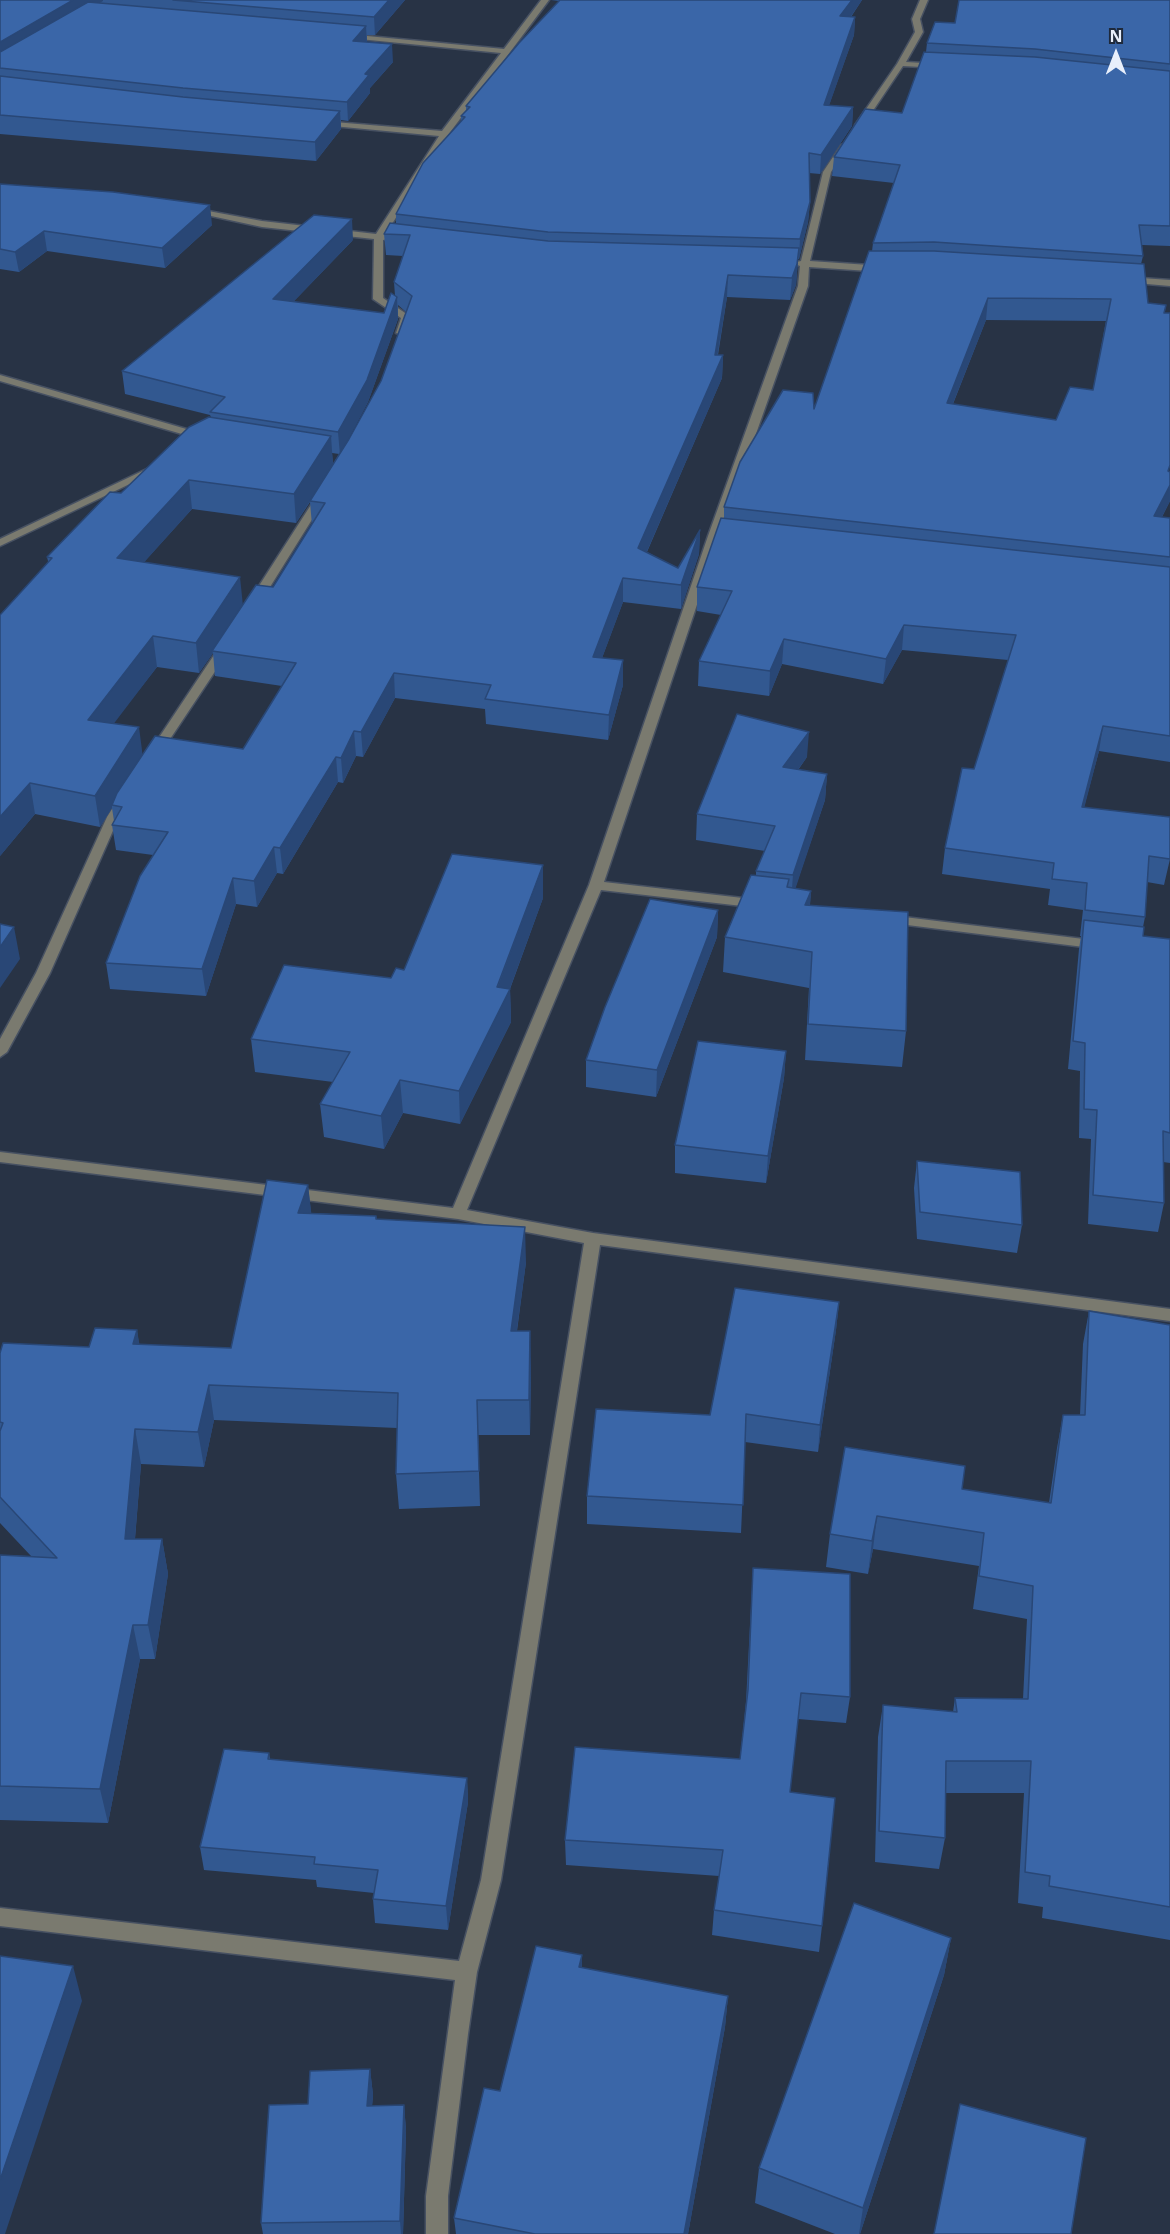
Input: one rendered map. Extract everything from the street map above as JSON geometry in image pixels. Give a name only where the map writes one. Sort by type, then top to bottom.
[{"type":"street","points":[[397,343],[406,318],[378,299],[379,237],[444,134],[545,0]]},
{"type":"street","points":[[854,132],[901,63],[919,32],[916,19],[924,0]]},
{"type":"street","points":[[339,36],[507,51]]},
{"type":"street","points":[[901,63],[945,66]]},
{"type":"street","points":[[315,122],[444,134]]},
{"type":"street","points":[[458,1214],[596,885],[720,536],[803,286],[805,264],[827,172],[847,142]]},
{"type":"street","points":[[178,210],[201,212],[262,224],[402,239]]},
{"type":"street","points":[[782,263],[892,269]]},
{"type":"street","points":[[1113,279],[1170,283]]},
{"type":"street","points":[[0,378],[211,440],[201,445]]},
{"type":"street","points":[[0,543],[170,460]]},
{"type":"street","points":[[246,615],[326,490]]},
{"type":"street","points":[[144,769],[234,634]]},
{"type":"street","points":[[0,1052],[44,973],[112,817],[132,788]]},
{"type":"street","points":[[596,885],[772,906]]},
{"type":"street","points":[[877,918],[1112,946]]},
{"type":"street","points":[[0,1157],[458,1214],[593,1239],[1170,1315]]},
{"type":"street","points":[[437,2234],[437,2196],[443,2142],[467,1972],[491,1880],[593,1239]]},
{"type":"street","points":[[0,1917],[467,1972]]},
{"type":"building","points":[[0,0],[73,0],[0,42]]},
{"type":"building","points":[[173,0],[389,0],[374,17]]},
{"type":"building","points":[[560,0],[852,0],[840,16],[855,17],[824,105],[853,107],[821,155],[809,153],[810,202],[800,239],[548,232],[396,214],[423,163],[465,117],[461,116],[470,107],[466,106],[519,43]]},
{"type":"building","points":[[959,0],[1170,0],[1170,64],[1035,49],[927,43],[935,22],[955,23]]},
{"type":"building","points":[[88,2],[366,26],[353,41],[392,44],[365,74],[369,75],[347,102],[183,88],[0,68],[0,52]]},
{"type":"building","points":[[924,52],[1035,57],[1170,71],[1170,226],[1139,225],[1143,256],[934,242],[873,243],[900,165],[834,157],[865,109],[902,113]]},
{"type":"building","points":[[0,76],[183,97],[340,111],[315,142],[0,115]]},
{"type":"building","points":[[0,184],[113,192],[210,205],[162,248],[44,231],[15,252],[0,249]]},
{"type":"building","points":[[314,215],[352,219],[273,299],[384,313],[391,293],[397,297],[367,380],[338,432],[210,412],[225,397],[122,371]]},
{"type":"building","points":[[390,223],[548,241],[799,248],[792,278],[728,275],[715,355],[723,355],[638,548],[678,568],[700,530],[681,585],[623,578],[593,657],[623,660],[609,715],[485,699],[491,685],[394,673],[361,732],[354,731],[341,758],[336,757],[280,848],[274,847],[254,881],[233,878],[202,969],[106,963],[140,876],[168,832],[112,825],[122,807],[112,805],[117,793],[155,736],[243,749],[296,663],[212,651],[256,585],[273,587],[325,503],[310,501],[349,439],[381,381],[412,296],[394,282],[410,235],[384,234]]},
{"type":"building","points":[[869,251],[934,251],[1144,264],[1148,303],[1166,305],[1164,313],[1170,313],[1170,465],[1168,471],[1170,472],[1170,485],[1154,516],[1170,518],[1170,557],[724,507],[740,462],[783,390],[813,393],[814,409]],"holes":[[[988,298],[1111,299],[1093,390],[1070,387],[1056,420],[947,403]]]},
{"type":"building","points":[[209,417],[331,436],[294,494],[189,480],[117,558],[240,577],[196,643],[153,636],[88,720],[139,727],[95,796],[30,783],[0,817],[0,615],[52,558],[47,557],[110,492],[121,493],[189,427]]},
{"type":"building","points":[[721,518],[1170,567],[1170,736],[1103,726],[1082,807],[1170,817],[1170,859],[1149,856],[1145,917],[1085,910],[1087,883],[1052,879],[1054,863],[945,848],[962,768],[974,769],[1016,635],[904,625],[886,659],[784,639],[770,671],[699,661],[732,591],[697,587]]},
{"type":"building","points":[[737,714],[809,732],[783,767],[827,774],[793,875],[756,871],[775,826],[697,814]]},
{"type":"building","points":[[452,854],[543,865],[497,987],[510,989],[459,1091],[400,1080],[381,1116],[320,1104],[350,1052],[251,1039],[284,965],[391,978],[396,968],[404,970]]},
{"type":"building","points":[[751,875],[789,879],[787,887],[811,891],[805,905],[908,912],[906,1031],[808,1024],[812,952],[725,937]]},
{"type":"building","points":[[650,899],[718,910],[657,1070],[586,1060],[605,1007]]},
{"type":"building","points":[[1084,920],[1144,927],[1143,936],[1170,939],[1170,1133],[1163,1131],[1164,1203],[1093,1195],[1097,1110],[1084,1109],[1085,1043],[1073,1041]]},
{"type":"building","points":[[0,924],[14,927],[0,947]]},
{"type":"building","points":[[698,1041],[786,1051],[768,1156],[675,1145]]},
{"type":"building","points":[[917,1161],[1020,1172],[1022,1225],[920,1212]]},
{"type":"building","points":[[267,1180],[308,1185],[298,1213],[376,1216],[376,1219],[525,1227],[511,1331],[530,1331],[529,1400],[477,1400],[479,1471],[396,1474],[398,1393],[209,1385],[198,1432],[135,1429],[125,1539],[162,1539],[148,1625],[133,1625],[100,1789],[0,1786],[0,1555],[57,1558],[0,1497],[0,1431],[3,1423],[0,1422],[0,1353],[3,1343],[89,1347],[95,1328],[137,1330],[133,1344],[231,1348]]},
{"type":"building","points":[[735,1288],[839,1302],[820,1425],[746,1414],[743,1505],[587,1496],[596,1409],[710,1415]]},
{"type":"building","points":[[1089,1311],[1170,1325],[1170,1907],[1049,1886],[1050,1876],[1025,1872],[1031,1761],[946,1761],[945,1838],[879,1831],[883,1705],[957,1712],[955,1698],[1028,1699],[1033,1586],[979,1576],[984,1533],[877,1516],[872,1541],[830,1534],[845,1447],[965,1466],[962,1489],[1051,1503],[1063,1415],[1085,1415]]},
{"type":"building","points":[[753,1568],[850,1574],[850,1697],[801,1693],[790,1792],[835,1798],[822,1926],[714,1910],[723,1850],[565,1840],[575,1747],[740,1759],[748,1690]]},
{"type":"building","points":[[224,1749],[269,1753],[268,1759],[467,1778],[446,1906],[373,1899],[378,1870],[314,1864],[315,1857],[200,1847]]},
{"type":"building","points":[[854,1903],[951,1938],[863,2208],[759,2168]]},
{"type":"building","points":[[536,1946],[582,1955],[579,1967],[728,1996],[684,2234],[535,2234],[454,2218],[484,2088],[500,2091]]},
{"type":"building","points":[[0,1956],[73,1966],[0,2180]]},
{"type":"building","points":[[370,2069],[367,2106],[404,2105],[400,2221],[261,2223],[269,2105],[308,2104],[310,2071]]},
{"type":"building","points":[[960,2104],[1086,2138],[1071,2234],[934,2234]]}]
